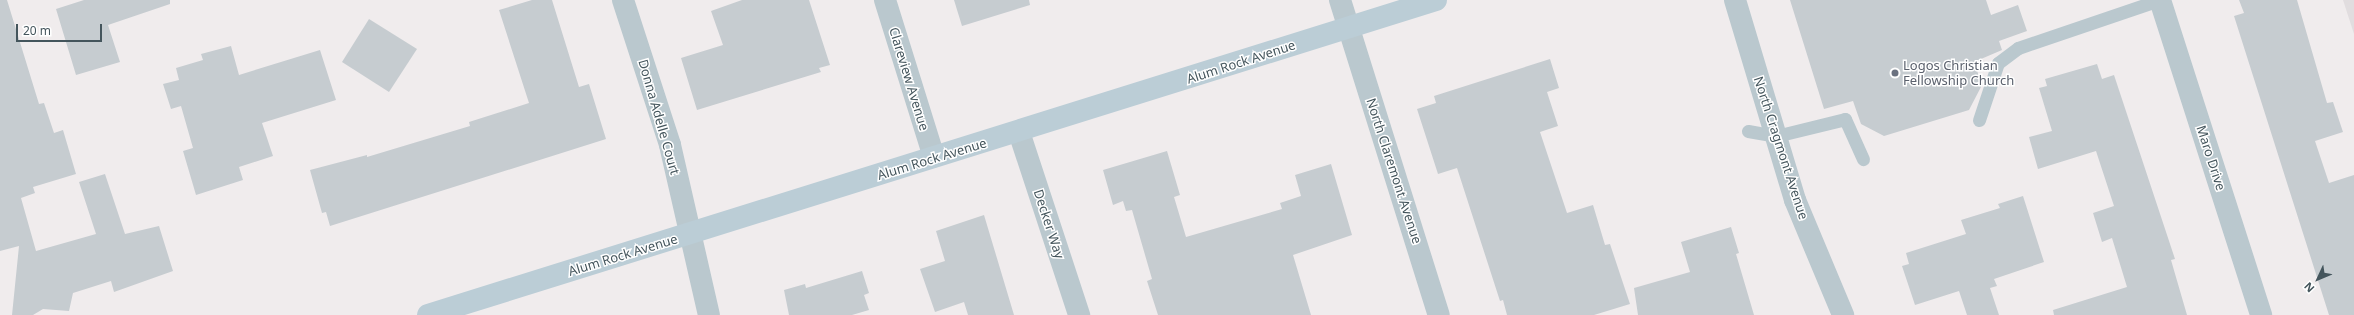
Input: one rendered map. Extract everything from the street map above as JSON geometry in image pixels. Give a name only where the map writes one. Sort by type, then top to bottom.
[{"type":"main road","name":"Alum Rock Avenue","points":[[428,315],[466,309],[934,157],[1019,132],[1436,0]]},
{"type":"street","name":"Donna Adelle Court","points":[[623,0],[670,145],[709,315]]},
{"type":"street","name":"Clareview Avenue","points":[[885,0],[934,157]]},
{"type":"street","name":"North Claremont Avenue","points":[[1340,0],[1439,315]]},
{"type":"street","name":"North Cragmont Avenue","points":[[1735,0],[1795,200],[1843,315]]},
{"type":"street","name":"Maro Drive","points":[[2160,0],[2261,315]]},
{"type":"street","name":"Decker Way","points":[[1019,132],[1079,315]]},
{"type":"lane","points":[[1980,120],[1998,63],[2018,48],[2160,0]]},
{"type":"lane","points":[[1748,131],[1776,136],[1845,119],[1863,159]]},
{"type":"shaded area","points":[[2343,0],[2354,0],[2354,34]]},
{"type":"building","points":[[0,0],[7,0],[39,104],[44,103],[54,133],[63,130],[76,174],[33,187],[35,193],[21,198],[36,251],[96,234],[79,182],[105,174],[125,234],[159,226],[173,271],[114,292],[111,281],[73,293],[69,311],[43,309],[33,315],[12,315],[19,246],[0,251]]},
{"type":"building","points":[[84,0],[170,0],[170,4],[108,25],[120,62],[76,75],[56,9]]},
{"type":"building","points":[[532,0],[552,0],[579,87],[589,84],[606,139],[330,226],[326,212],[322,213],[310,170],[367,155],[367,157],[470,126],[469,122],[529,103],[499,10]]},
{"type":"building","points":[[742,0],[809,0],[830,65],[819,68],[821,72],[697,110],[681,58],[723,45],[711,11]]},
{"type":"building","points":[[954,0],[1029,0],[1030,5],[962,26]]},
{"type":"building","name":"Logos Christian Fellowship Church","points":[[1790,0],[1986,0],[1991,15],[2018,5],[2027,31],[1999,41],[2002,50],[1974,62],[1982,85],[1969,110],[1884,136],[1861,124],[1853,101],[1824,109]]},
{"type":"building","points":[[2239,0],[2297,0],[2327,103],[2333,102],[2343,132],[2315,141],[2329,183],[2354,175],[2354,315],[2329,315],[2234,16],[2244,13]]},
{"type":"building","points":[[369,19],[417,49],[389,92],[342,62]]},
{"type":"building","points":[[231,46],[239,75],[320,50],[336,100],[262,123],[273,156],[239,167],[243,180],[196,195],[183,151],[193,148],[181,106],[171,109],[163,84],[179,80],[176,68],[203,60],[201,54]]},
{"type":"building","points":[[1550,59],[1559,88],[1547,92],[1558,126],[1540,132],[1567,213],[1593,205],[1605,245],[1610,244],[1630,304],[1594,315],[1507,315],[1503,300],[1500,301],[1457,168],[1438,174],[1417,109],[1436,103],[1434,96]]},
{"type":"building","points":[[2097,64],[2102,79],[2114,75],[2175,259],[2171,260],[2187,315],[2054,315],[2053,310],[2127,287],[2112,238],[2102,242],[2093,213],[2114,206],[2096,151],[2038,169],[2029,137],[2052,131],[2039,88],[2047,86],[2045,79]]},
{"type":"building","points":[[1167,151],[1180,195],[1174,197],[1186,237],[1282,209],[1280,203],[1301,196],[1295,175],[1331,164],[1352,235],[1293,255],[1311,315],[1158,315],[1147,281],[1152,279],[1132,210],[1126,211],[1123,201],[1113,205],[1103,170]]},
{"type":"building","points":[[2023,196],[2044,262],[1994,279],[1997,286],[1990,288],[1999,315],[1967,315],[1959,291],[1915,305],[1902,266],[1909,264],[1906,253],[1966,234],[1961,220],[2000,208],[1998,204]]},
{"type":"building","points":[[984,215],[1014,315],[968,315],[964,302],[935,312],[920,269],[945,261],[936,231]]},
{"type":"building","points":[[1731,227],[1739,253],[1736,254],[1754,315],[1638,315],[1634,288],[1690,272],[1681,242]]},
{"type":"building","points":[[862,271],[869,293],[864,295],[869,310],[852,315],[789,315],[784,290],[805,284],[806,288]]},
{"type":"place","name":"Logos Christian Fellowship Church","points":[[1895,73]]}]
